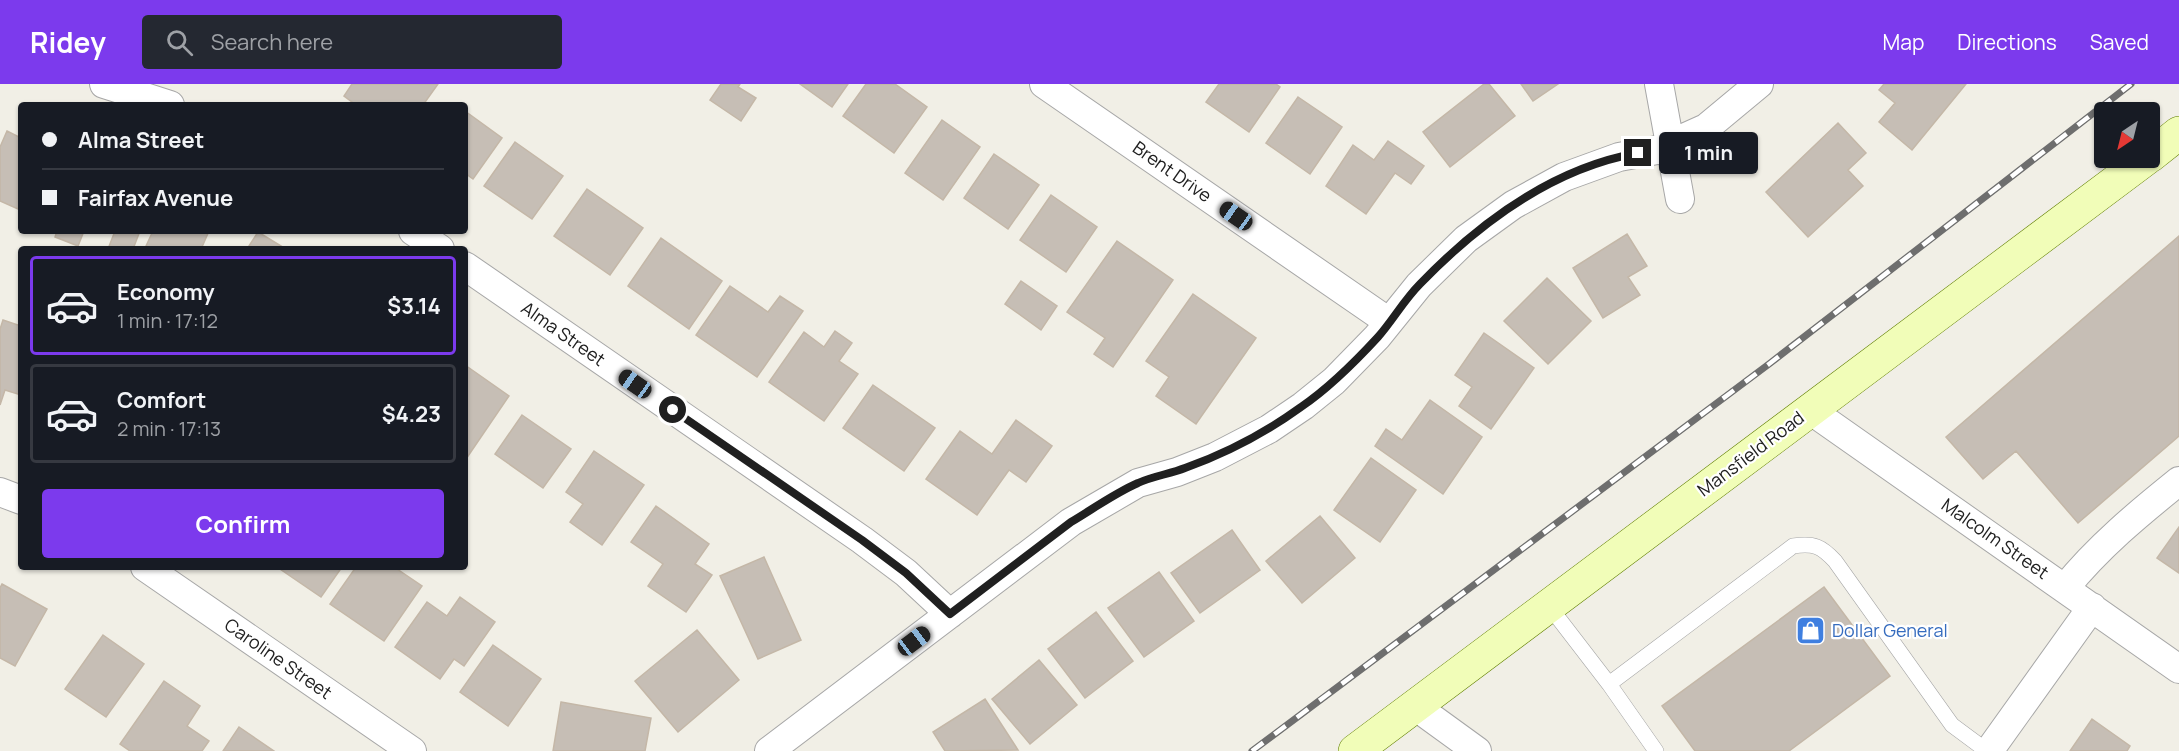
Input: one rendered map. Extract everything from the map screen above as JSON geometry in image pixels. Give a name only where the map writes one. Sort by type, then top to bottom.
[{"type":"main road","name":"Mansfield Road","points":[[2160,148],[2179,134]]},
{"type":"main road","name":"Mansfield Road","points":[[1355,751],[2133,168]]},
{"type":"street","points":[[105,84],[166,97]]},
{"type":"street","name":"Brent Drive","points":[[1044,84],[1389,322]]},
{"type":"street","points":[[1659,84],[1680,199]]},
{"type":"street","points":[[769,751],[1071,522],[1138,483],[1177,472],[1215,457],[1269,429],[1303,406],[1335,381],[1419,285],[1466,239],[1512,204],[1564,177],[1619,157],[1657,150],[1706,128],[1759,84]]},
{"type":"street","points":[[418,234],[436,246]]},
{"type":"street","name":"Alma Street","points":[[468,268],[862,540],[906,573],[950,614]]},
{"type":"street","name":"Malcolm Street","points":[[1810,410],[2179,669]]},
{"type":"street","points":[[2065,588],[2099,548],[2179,481]]},
{"type":"street","points":[[0,492],[18,499]]},
{"type":"street","name":"Caroline Street","points":[[149,570],[412,751]]},
{"type":"street","points":[[1988,751],[2092,607]]},
{"type":"street","points":[[1415,706],[1477,751]]},
{"type":"lane","points":[[1609,684],[1793,546],[1809,544],[1825,550],[1835,561],[1952,725],[1988,751]]},
{"type":"lane","points":[[1549,606],[1609,684],[1656,751]]},
{"type":"building","points":[[352,84],[438,84],[425,102],[352,102],[344,96]]},
{"type":"building","points":[[721,84],[740,84],[738,87],[756,98],[741,121],[710,100]]},
{"type":"building","points":[[800,84],[848,84],[832,107]]},
{"type":"building","points":[[866,84],[895,84],[927,107],[894,153],[843,116]]},
{"type":"building","points":[[1219,84],[1276,84],[1280,87],[1249,132],[1206,102]]},
{"type":"building","points":[[1484,84],[1489,84],[1515,116],[1450,167],[1423,132]]},
{"type":"building","points":[[1521,84],[1558,84],[1533,101]]},
{"type":"building","points":[[1884,84],[1966,84],[1912,150],[1879,122],[1895,103],[1879,90]]},
{"type":"building","points":[[1298,97],[1342,127],[1310,174],[1266,143]]},
{"type":"building","points":[[468,113],[502,138],[473,179],[468,175]]},
{"type":"building","points":[[942,120],[980,147],[943,200],[905,173]]},
{"type":"building","points":[[1838,123],[1866,153],[1848,170],[1863,186],[1808,237],[1766,192]]},
{"type":"building","points":[[7,131],[18,136],[18,209],[0,201],[0,147]]},
{"type":"building","points":[[1388,141],[1424,166],[1411,184],[1395,173],[1366,214],[1326,186],[1353,145],[1374,160]]},
{"type":"building","points":[[515,142],[563,176],[532,219],[484,186]]},
{"type":"building","points":[[994,154],[1039,185],[1008,229],[964,198]]},
{"type":"building","points":[[587,189],[643,228],[610,275],[554,236]]},
{"type":"building","points":[[1051,195],[1097,227],[1066,272],[1020,240]]},
{"type":"building","points":[[56,234],[83,234],[78,246],[55,237]]},
{"type":"building","points":[[114,234],[139,234],[134,246],[109,246]]},
{"type":"building","points":[[152,234],[208,234],[202,246],[146,246]]},
{"type":"building","points":[[257,234],[261,234],[281,246],[249,246]]},
{"type":"building","points":[[1627,234],[1647,266],[1628,277],[1640,295],[1603,318],[1573,268]]},
{"type":"building","points":[[2179,236],[2179,436],[2078,523],[2016,451],[1983,479],[1946,437]]},
{"type":"building","points":[[661,238],[722,281],[689,329],[628,286]]},
{"type":"building","points":[[1117,241],[1173,280],[1113,367],[1094,354],[1105,338],[1067,312]]},
{"type":"building","points":[[1547,278],[1591,321],[1548,364],[1504,321]]},
{"type":"building","points":[[1021,281],[1057,306],[1041,330],[1005,304]]},
{"type":"building","points":[[730,286],[768,312],[780,296],[803,311],[757,377],[696,335]]},
{"type":"building","points":[[1193,294],[1256,338],[1196,424],[1156,396],[1169,377],[1146,361]]},
{"type":"building","points":[[3,320],[18,325],[18,394],[5,390],[0,405],[0,329]]},
{"type":"building","points":[[835,331],[852,343],[839,361],[858,374],[824,421],[769,382],[804,332],[824,347]]},
{"type":"building","points":[[1484,333],[1534,368],[1491,429],[1459,406],[1472,387],[1455,375]]},
{"type":"building","points":[[468,367],[509,396],[468,456]]},
{"type":"building","points":[[873,385],[935,428],[904,471],[843,428]]},
{"type":"building","points":[[1430,400],[1482,437],[1443,494],[1375,446],[1386,429],[1402,440]]},
{"type":"building","points":[[522,415],[571,449],[543,488],[495,454]]},
{"type":"building","points":[[1016,420],[1052,446],[1026,482],[1009,470],[977,515],[926,479],[960,431],[992,454]]},
{"type":"building","points":[[594,451],[644,485],[602,545],[570,522],[583,504],[566,492]]},
{"type":"building","points":[[1371,458],[1416,490],[1380,542],[1334,510]]},
{"type":"building","points":[[656,506],[709,544],[695,564],[712,575],[686,612],[648,586],[663,564],[631,542]]},
{"type":"building","points":[[1320,516],[1355,558],[1302,603],[1266,561]]},
{"type":"building","points":[[2179,527],[2179,573],[2157,558]]},
{"type":"building","points":[[1232,530],[1260,570],[1200,613],[1171,573]]},
{"type":"building","points":[[764,557],[801,640],[758,659],[720,576]]},
{"type":"building","points":[[281,570],[340,570],[321,597]]},
{"type":"building","points":[[354,570],[398,570],[422,586],[384,641],[330,604]]},
{"type":"building","points":[[1159,572],[1194,621],[1144,657],[1108,608]]},
{"type":"building","points":[[2,584],[47,609],[15,666],[0,658],[0,588]]},
{"type":"building","name":"Dollar General","points":[[1824,587],[1890,676],[1789,751],[1695,751],[1662,706]]},
{"type":"building","points":[[460,597],[495,622],[464,666],[454,659],[440,679],[395,647],[427,602],[447,616]]},
{"type":"building","points":[[1096,612],[1133,661],[1085,698],[1048,649]]},
{"type":"building","points":[[697,630],[739,680],[678,732],[635,681]]},
{"type":"building","points":[[103,635],[144,664],[106,717],[65,689]]},
{"type":"building","points":[[493,645],[541,679],[508,726],[460,692]]},
{"type":"building","points":[[1039,660],[1077,705],[1030,744],[992,699]]},
{"type":"building","points":[[164,681],[200,706],[187,726],[209,741],[202,751],[130,751],[120,744]]},
{"type":"building","points":[[985,699],[1018,750],[945,751],[933,732]]},
{"type":"building","points":[[561,702],[651,718],[645,751],[553,751]]},
{"type":"building","points":[[2092,719],[2130,746],[2127,751],[2070,751]]},
{"type":"building","points":[[239,727],[274,751],[223,751]]},
{"type":"railway","points":[[1252,751],[1769,364],[2131,84]]},
{"type":"place","name":"Dollar General","points":[[1811,631]]},
{"type":"route","points":[[673,410],[862,540],[906,573],[950,614],[1071,522],[1138,483],[1177,472],[1215,457],[1269,429],[1303,406],[1335,381],[1377,337],[1419,285],[1466,239],[1512,204],[1564,177],[1619,157],[1638,153]]}]
